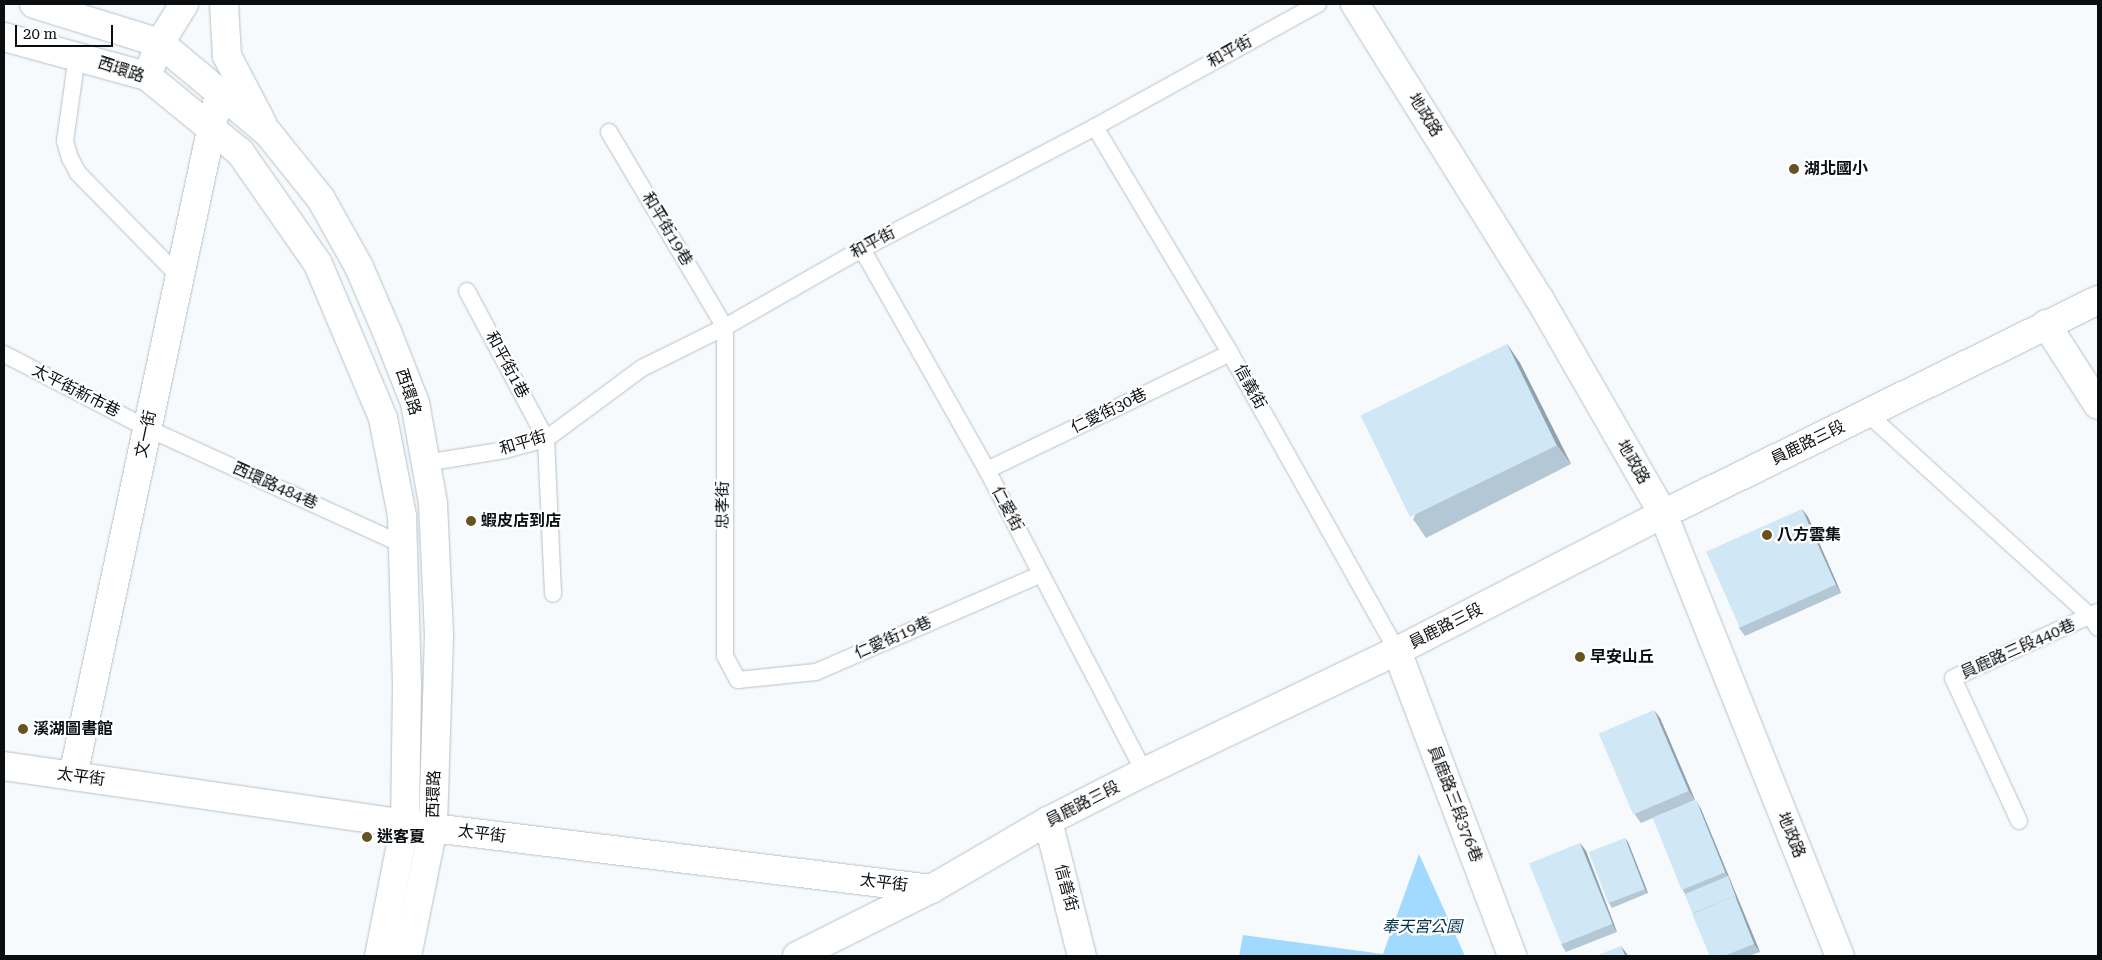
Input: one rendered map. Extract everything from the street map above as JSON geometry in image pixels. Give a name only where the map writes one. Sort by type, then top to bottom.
[{"type":"street","name":"西環路","points":[[34,4],[160,43],[268,133],[321,199],[359,267],[415,403],[433,503],[439,635],[433,828],[407,956]]},
{"type":"street","points":[[147,76],[160,43],[184,4]]},
{"type":"street","points":[[224,4],[228,56],[268,133]]},
{"type":"street","name":"地政路","points":[[1355,4],[1539,298],[1663,514],[1840,956]]},
{"type":"street","name":"西環路","points":[[4,37],[147,76],[240,152],[318,264],[383,418],[402,516],[407,685],[405,824],[379,956]]},
{"type":"street","name":"文一街","points":[[72,776],[219,93]]},
{"type":"street","name":"員鹿路三段","points":[[797,956],[931,889],[1048,821],[1144,772],[1397,651],[1663,514],[2098,300]]},
{"type":"street","points":[[2046,324],[2098,405]]},
{"type":"street","name":"員鹿路三段376巷","points":[[1397,651],[1512,956]]},
{"type":"street","name":"太平街","points":[[4,766],[433,828],[931,889]]},
{"type":"street","name":"信善街","points":[[1048,821],[1082,956]]},
{"type":"lane","name":"和平街","points":[[425,463],[505,450],[546,439],[642,368],[725,327],[862,249],[1096,127],[1318,4]]},
{"type":"lane","points":[[77,56],[64,141],[70,158],[78,173],[180,277]]},
{"type":"lane","name":"信義街","points":[[1096,127],[1230,352],[1397,651]]},
{"type":"lane","name":"和平街19巷","points":[[609,132],[725,327]]},
{"type":"lane","name":"仁愛街","points":[[862,249],[987,470],[1144,772]]},
{"type":"lane","name":"和平街1巷","points":[[467,291],[546,439]]},
{"type":"lane","name":"忠孝街","points":[[725,327],[725,656],[738,680]]},
{"type":"lane","name":"仁愛街30巷","points":[[987,470],[1230,352]]},
{"type":"lane","name":"太平街新市巷","points":[[4,354],[147,428]]},
{"type":"lane","name":"員鹿路三段440巷","points":[[1868,414],[2096,619],[1953,678],[2020,821]]},
{"type":"lane","name":"西環路484巷","points":[[147,428],[402,544]]},
{"type":"lane","points":[[546,439],[553,594]]},
{"type":"lane","name":"仁愛街19巷","points":[[738,680],[816,672],[1041,574]]},
{"type":"green space","name":"奉天宮公園","points":[[1419,854],[1465,956],[1239,956],[1243,935],[1383,954]]},
{"type":"building","points":[[1507,344],[1557,446],[1410,517],[1360,415]]},
{"type":"building","points":[[1802,509],[1836,585],[1740,628],[1706,552]]},
{"type":"building","points":[[1654,710],[1688,791],[1633,814],[1599,733]]},
{"type":"building","points":[[1696,800],[1725,872],[1682,890],[1652,818]]},
{"type":"building","points":[[1625,838],[1645,889],[1608,903],[1589,852]]},
{"type":"building","points":[[1580,843],[1613,924],[1562,944],[1529,864]]},
{"type":"building","points":[[1728,876],[1737,900],[1735,896],[1693,913],[1685,894]]},
{"type":"building","points":[[1735,896],[1754,944],[1724,956],[1710,956],[1692,914]]},
{"type":"building","points":[[1621,946],[1625,956],[1595,956]]},
{"type":"place","name":"湖北國小","points":[[1794,169]]},
{"type":"place","name":"蝦皮店到店","points":[[471,521]]},
{"type":"place","name":"八方雲集","points":[[1767,535]]},
{"type":"place","name":"早安山丘","points":[[1580,657]]},
{"type":"place","name":"溪湖圖書館","points":[[23,729]]},
{"type":"place","name":"迷客夏","points":[[367,837]]}]
